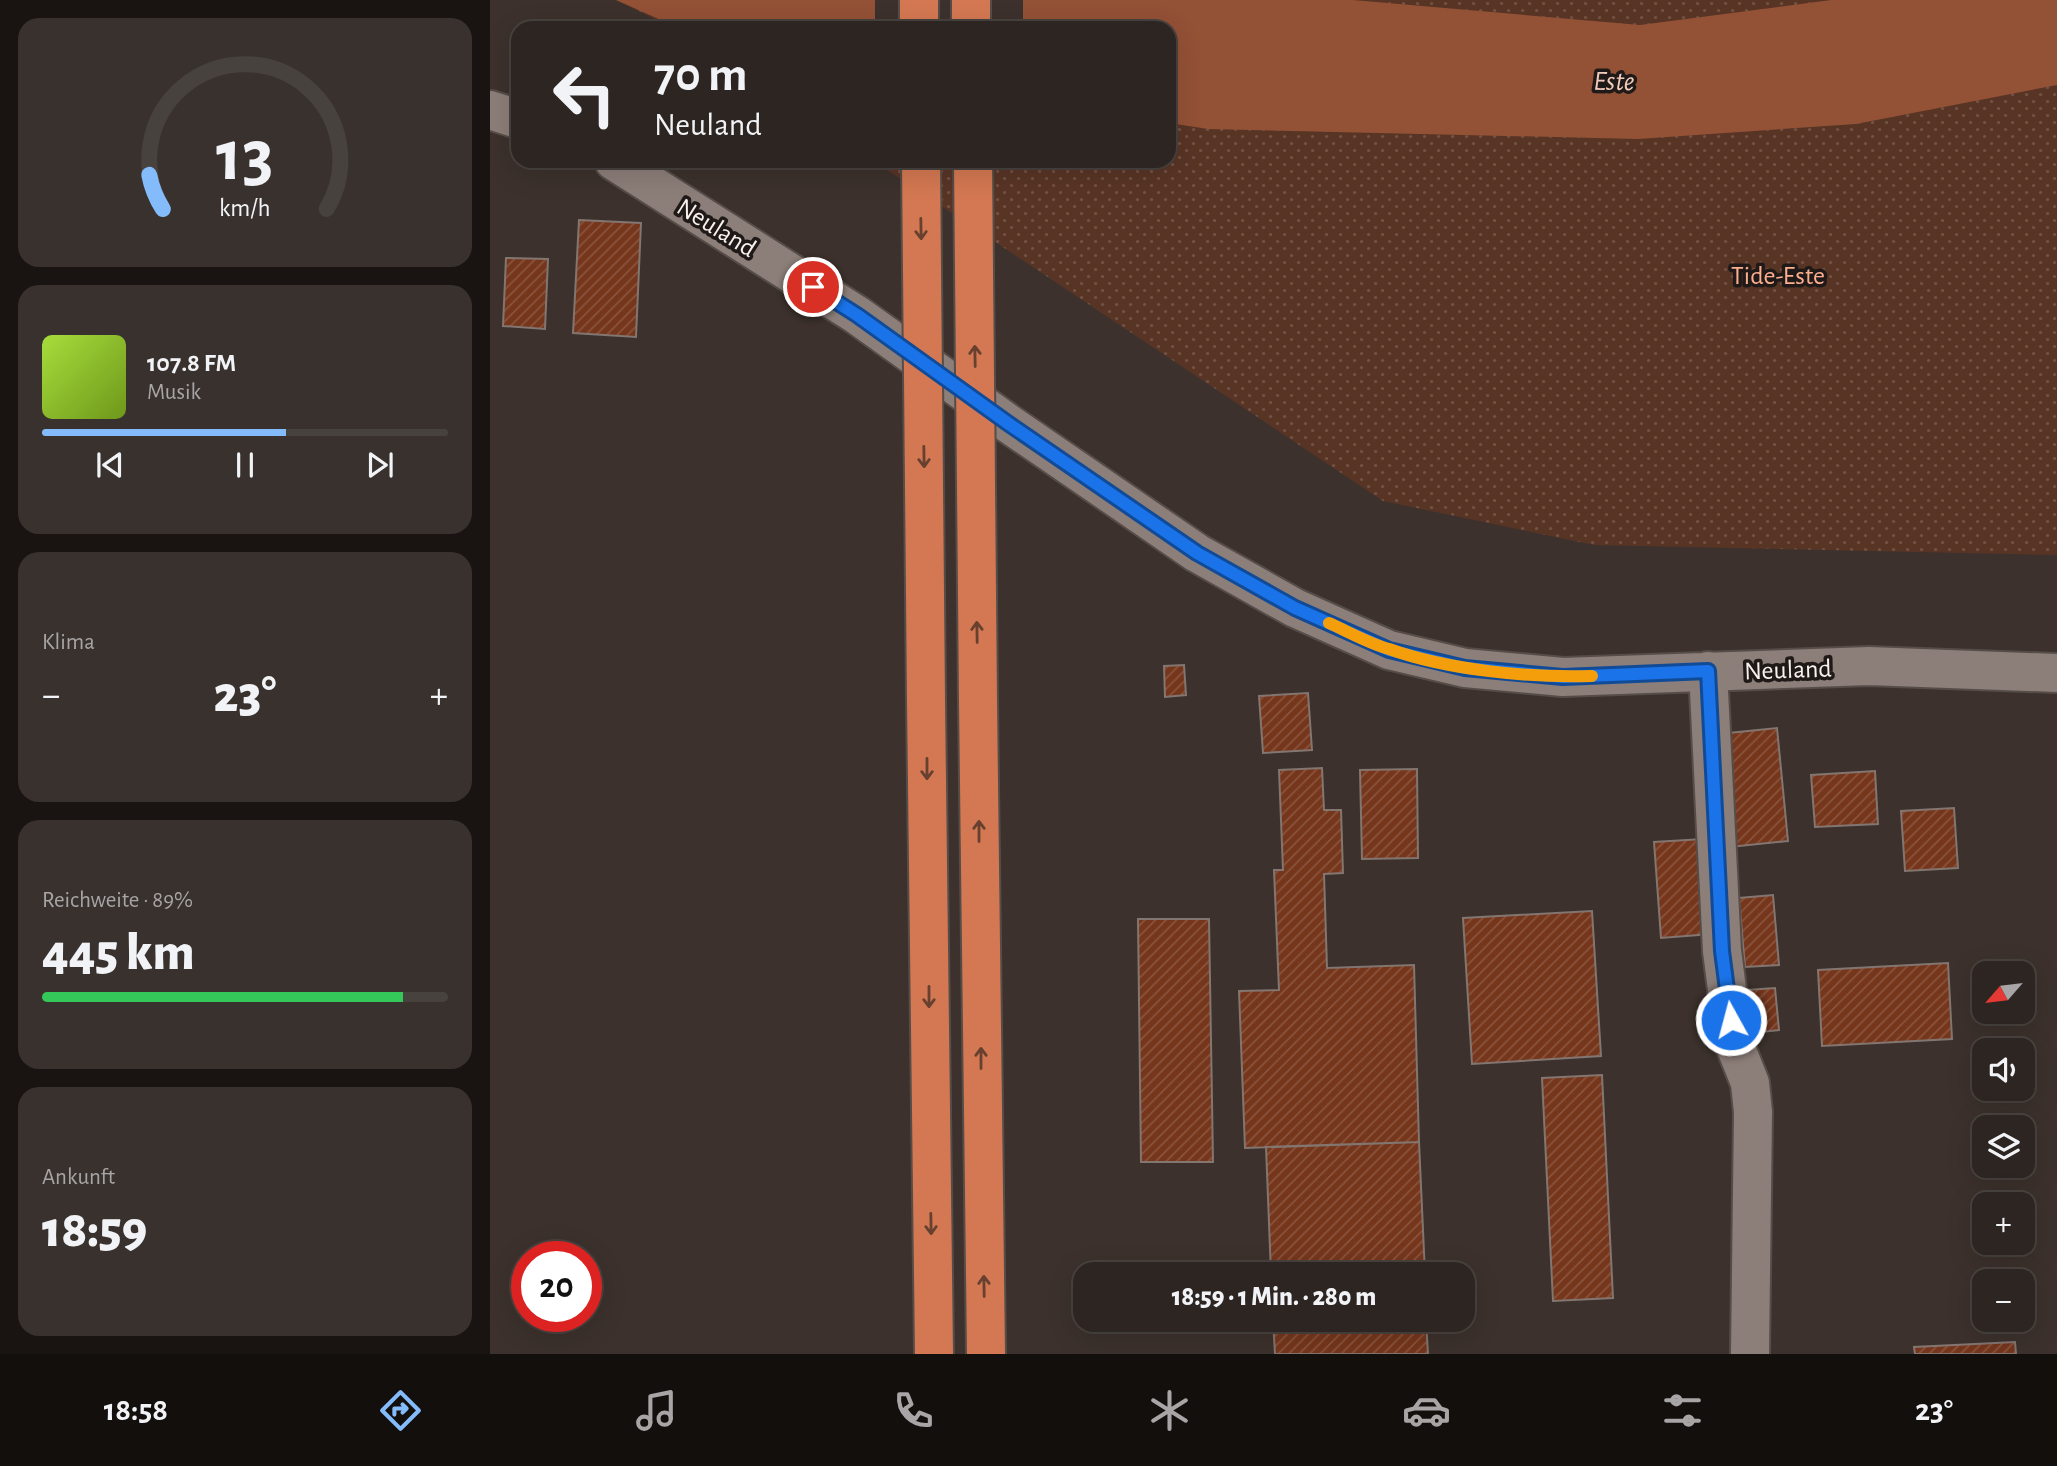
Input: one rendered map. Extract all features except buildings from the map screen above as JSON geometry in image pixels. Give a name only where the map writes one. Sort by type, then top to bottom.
[{"type":"highway","points":[[919,0],[919,21]]},
{"type":"highway","points":[[971,0],[971,21]]},
{"type":"highway","points":[[921,168],[933,1354]]},
{"type":"highway","points":[[973,168],[986,1354]]},
{"type":"street","points":[[490,110],[511,117]]},
{"type":"street","name":"Neuland","points":[[625,168],[857,315],[1009,424],[1197,553],[1295,608],[1389,650],[1465,668],[1563,677],[1869,666],[2057,673]]},
{"type":"street","points":[[1708,671],[1722,951],[1734,1043],[1750,1083],[1753,1112],[1750,1354]]},
{"type":"green space","name":"Tide-Este","points":[[616,0],[2057,0],[2057,555],[1594,545],[1383,501],[884,168],[1176,168],[1176,21],[659,21]]},
{"type":"water","name":"Este","points":[[616,0],[1353,0],[1640,25],[1831,0],[2057,0],[2057,85],[1856,124],[1638,139],[1208,129],[1176,124],[1176,21],[663,21]]},
{"type":"pier","points":[[875,0],[1023,0],[1023,21],[875,21]]},
{"type":"slow traffic","points":[[1329,623],[1389,650],[1465,668],[1563,677],[1592,676]]},
{"type":"route","points":[[813,287],[1197,553],[1295,608],[1389,650],[1465,668],[1563,677],[1708,671],[1722,951],[1731,1020]]}]
